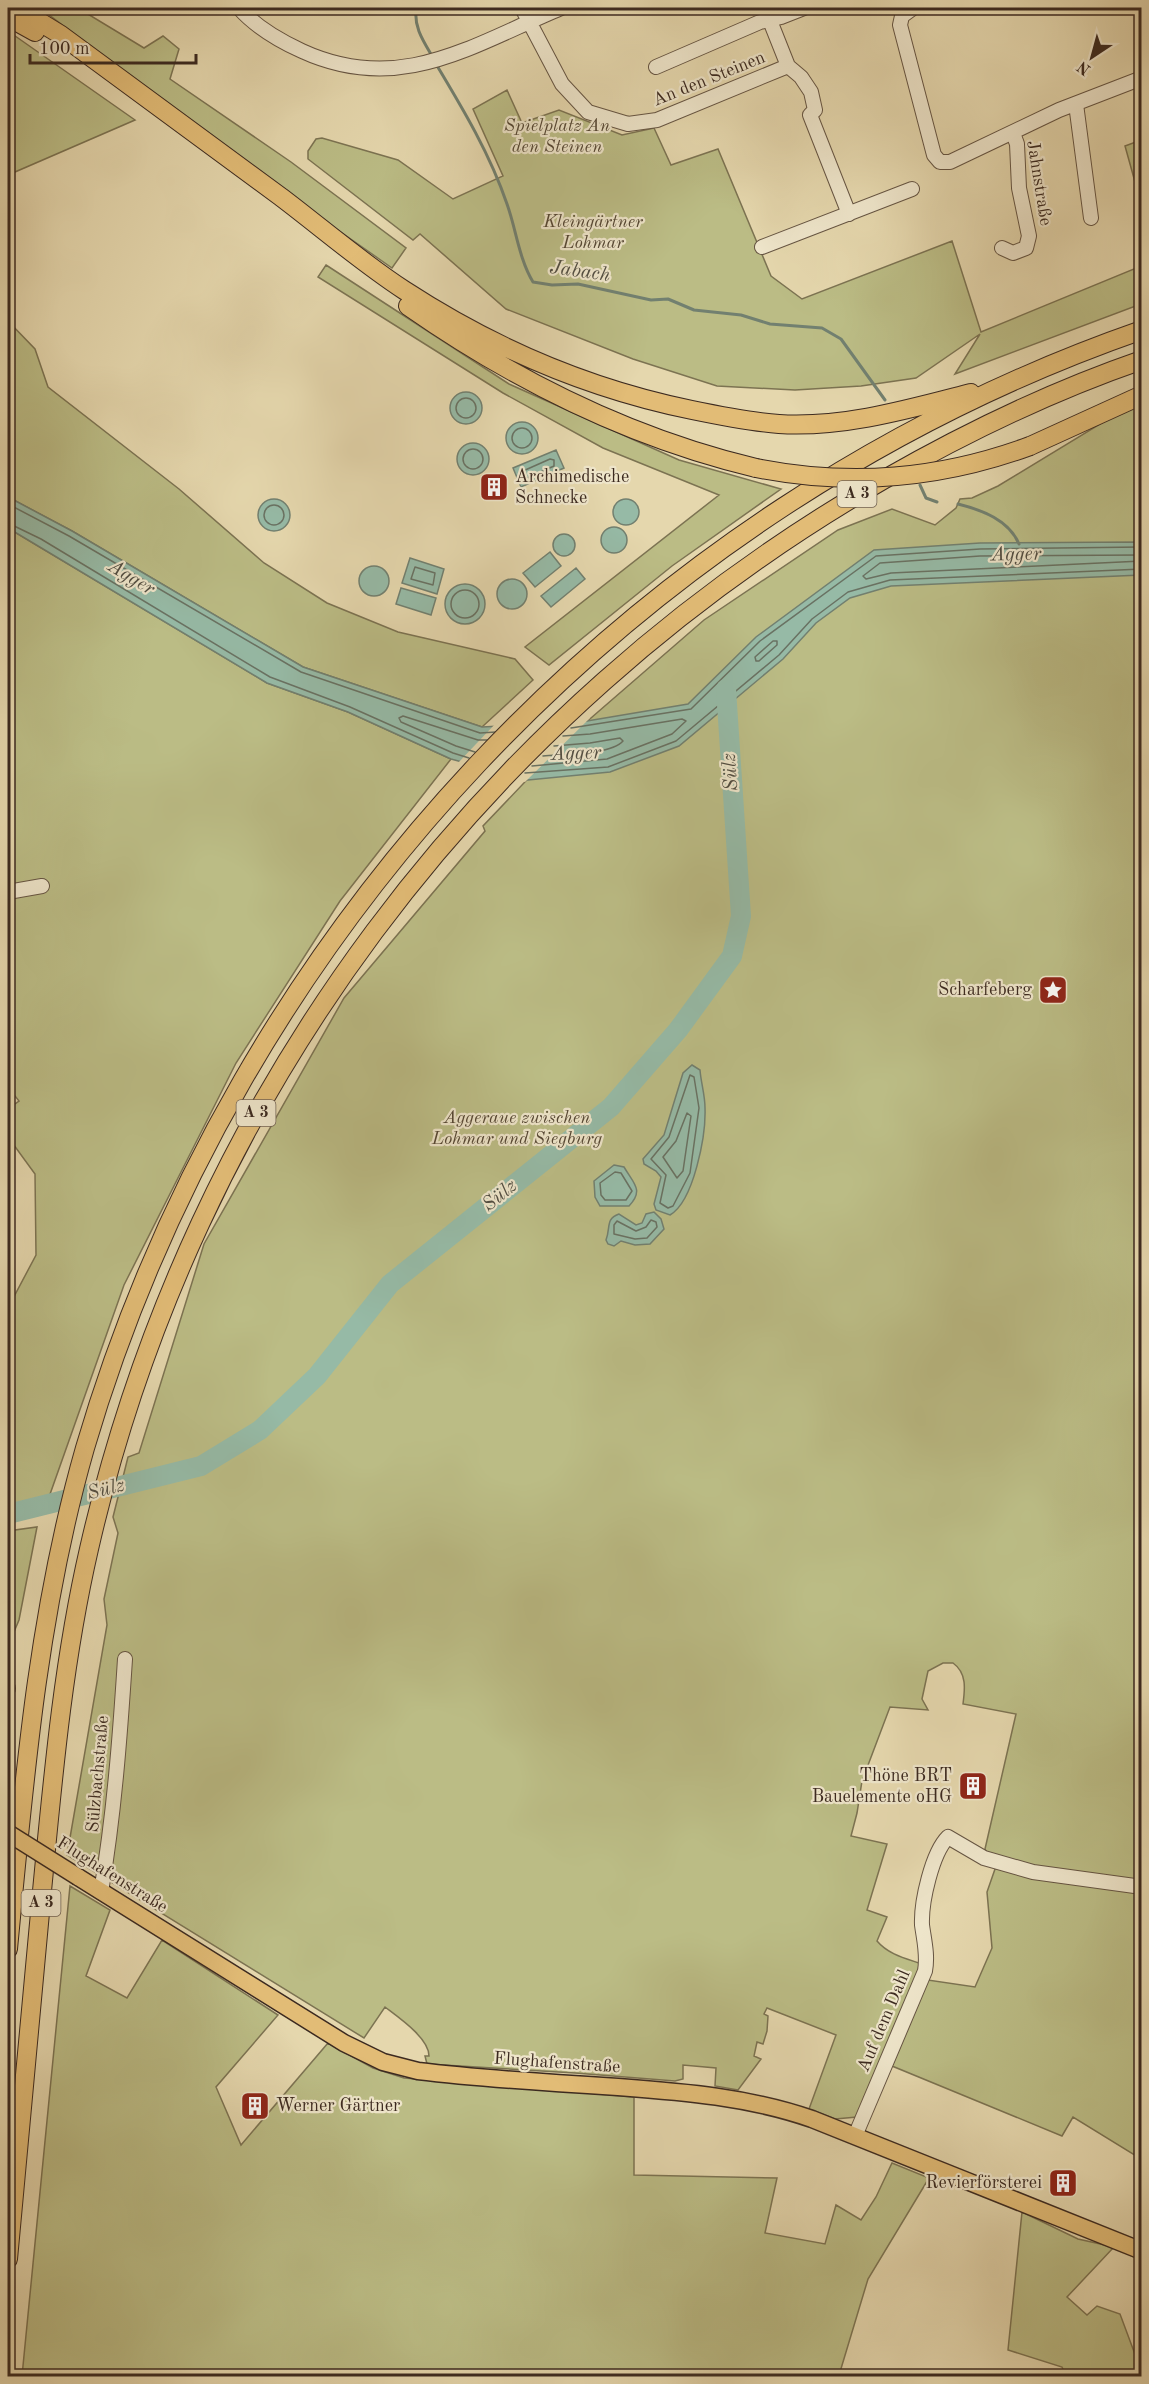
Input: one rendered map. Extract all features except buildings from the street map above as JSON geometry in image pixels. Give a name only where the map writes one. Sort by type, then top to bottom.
[{"type":"highway","points":[[17,8],[62,35],[375,276]]},
{"type":"highway","points":[[8,17],[36,32],[93,72],[482,354],[588,411],[671,444],[756,468],[830,479],[895,478],[977,464],[1030,446],[1142,395]]},
{"type":"highway","points":[[400,293],[503,347],[555,370],[659,403],[735,419],[780,424],[822,423],[868,418],[1013,381]]},
{"type":"highway","name":"A 3","points":[[8,1949],[30,1720],[46,1615],[59,1551],[86,1447],[110,1371],[137,1297],[173,1213],[203,1152],[240,1082],[326,948],[378,878],[479,761],[527,712],[655,599],[738,537],[805,493],[908,433],[1013,381],[1142,330]]},
{"type":"highway","name":"A 3","points":[[8,2259],[58,1722],[75,1612],[88,1550],[119,1436],[143,1361],[171,1288],[203,1216],[243,1136],[312,1020],[362,945],[459,825],[547,732],[603,680],[676,618],[752,562],[833,508],[924,456],[1064,389],[1142,360]]},
{"type":"highway","points":[[8,1878],[16,1860]]},
{"type":"main road","name":"Flughafenstraße","points":[[8,1833],[344,2043],[397,2067],[447,2075],[690,2093],[736,2099],[793,2112],[1142,2251]]},
{"type":"street","points":[[239,8],[245,15],[283,42],[324,61],[370,69],[435,61],[561,8]]},
{"type":"street","name":"An den Steinen","points":[[522,8],[562,84],[588,112],[628,124],[657,120],[788,66]]},
{"type":"street","points":[[656,67],[767,13],[781,17],[804,8]]},
{"type":"street","name":"Jahnstraße","points":[[913,8],[902,16],[900,25],[934,155],[940,162],[950,162],[1076,104],[1142,78]]},
{"type":"street","points":[[767,13],[788,66],[801,77],[811,92],[815,110],[810,115],[849,214]]},
{"type":"street","points":[[1076,104],[1090,218]]},
{"type":"street","name":"Jahnstraße","points":[[1002,248],[1013,253],[1026,248],[1029,236],[1019,188],[1017,144],[1013,133]]},
{"type":"street","points":[[762,247],[912,189]]},
{"type":"street","points":[[8,892],[42,886]]},
{"type":"street","name":"Sülzbachstraße","points":[[101,1892],[118,1769],[125,1659]]},
{"type":"street","name":"Auf dem Dahl","points":[[855,2136],[925,1971],[927,1960],[922,1910],[936,1851],[948,1837],[984,1858],[1033,1872],[1142,1887]]},
{"type":"green space","points":[[40,8],[78,8],[144,48],[163,36],[179,49],[170,79],[291,162],[406,248],[392,268],[275,186]]},
{"type":"green space","points":[[8,31],[135,120],[8,175]]},
{"type":"green space","name":"Kleingärtner Lohmar","points":[[507,90],[522,123],[559,110],[622,135],[654,128],[671,165],[718,149],[771,276],[802,299],[952,241],[981,332],[1141,266],[1141,304],[955,374],[980,334],[916,378],[861,386],[795,390],[717,386],[633,359],[506,309],[420,234],[413,240],[308,159],[308,151],[316,139],[322,138],[398,160],[453,199],[503,176],[473,109]]},
{"type":"green space","points":[[1141,140],[1141,180],[1135,182],[1125,146]]},
{"type":"green space","points":[[326,265],[509,384],[679,460],[781,489],[672,566],[549,665],[525,647],[719,495],[603,448],[503,393],[318,277]]},
{"type":"green space","points":[[8,321],[35,349],[48,387],[179,489],[264,563],[327,603],[398,632],[515,659],[533,680],[482,727],[303,667],[72,531],[8,497]]},
{"type":"green space","name":"Aggeraue zwischen Lohmar und Siegburg","points":[[1141,399],[1142,1886],[1139,1886],[1135,1914],[1142,1915],[1141,2159],[1073,2117],[1062,2136],[892,2066],[928,1980],[975,1987],[992,1948],[987,1892],[995,1869],[985,1849],[1016,1714],[963,1704],[963,1676],[953,1663],[943,1663],[928,1671],[922,1699],[928,1710],[890,1707],[862,1781],[851,1836],[887,1844],[867,1910],[887,1917],[877,1941],[896,1955],[919,1963],[918,1976],[857,2117],[835,2119],[809,2109],[836,2035],[767,2008],[764,2014],[768,2016],[767,2031],[763,2044],[757,2042],[754,2056],[761,2059],[738,2090],[715,2086],[716,2068],[683,2065],[683,2079],[675,2081],[427,2064],[425,2056],[429,2056],[428,2049],[419,2035],[385,2007],[364,2038],[67,1855],[107,1625],[104,1599],[118,1533],[113,1517],[128,1457],[139,1453],[204,1244],[344,998],[485,831],[483,826],[561,744],[704,620],[838,530],[892,509],[935,525],[956,508],[960,499],[972,498],[998,486]]},
{"type":"green space","points":[[8,528],[267,683],[348,712],[451,759],[340,901],[236,1063],[124,1285],[43,1514],[8,1521],[8,1308],[36,1255],[35,1174],[8,1137],[8,1109],[19,1101],[8,1087],[8,946],[10,941],[8,940]]},
{"type":"green space","points":[[37,1527],[19,1620],[8,1646],[8,1531]]},
{"type":"green space","points":[[70,1886],[110,1910],[86,1976],[127,1998],[162,1940],[278,2015],[216,2087],[241,2145],[328,2043],[373,2068],[404,2078],[634,2097],[634,2175],[777,2178],[765,2233],[825,2244],[836,2205],[861,2220],[876,2197],[892,2163],[929,2178],[868,2279],[840,2372],[846,2376],[22,2376]]},
{"type":"green space","points":[[1022,2212],[1078,2239],[1114,2247],[1067,2297],[1087,2315],[1097,2306],[1120,2314],[1139,2365],[1141,2365],[1141,2376],[1066,2376],[1062,2367],[1008,2350]]},
{"type":"water","points":[[466,392],[477,397],[482,408],[477,419],[466,424],[455,419],[450,408],[455,397]]},
{"type":"water","points":[[522,422],[533,427],[538,438],[533,449],[522,454],[511,449],[506,438],[511,427]]},
{"type":"water","points":[[473,443],[484,448],[489,459],[484,470],[473,475],[462,470],[457,459],[462,448]]},
{"type":"water","points":[[556,450],[564,468],[521,487],[513,468]]},
{"type":"water","name":"Agger","points":[[8,497],[72,531],[303,667],[482,727],[587,721],[688,704],[756,637],[874,550],[980,543],[1141,542],[1141,575],[891,586],[850,598],[816,623],[783,659],[679,746],[610,772],[528,780],[451,759],[348,712],[267,683],[8,528]]},
{"type":"water","points":[[274,499],[285,504],[290,515],[285,526],[274,531],[263,526],[258,515],[263,504]]},
{"type":"water","points":[[626,499],[635,503],[639,512],[635,521],[626,525],[617,521],[613,512],[617,503]]},
{"type":"water","points":[[614,527],[623,531],[627,540],[623,549],[614,553],[605,549],[601,540],[605,531]]},
{"type":"water","points":[[560,534],[568,534],[575,541],[575,549],[568,556],[560,556],[553,549],[553,541]]},
{"type":"water","points":[[550,552],[561,566],[535,587],[523,573]]},
{"type":"water","points":[[410,558],[444,569],[437,594],[402,583]]},
{"type":"water","points":[[374,566],[380,567],[388,575],[388,587],[380,595],[374,596],[368,595],[360,587],[359,581],[360,575],[368,567]]},
{"type":"water","points":[[576,568],[585,579],[551,607],[541,596]]},
{"type":"water","points":[[512,579],[523,583],[527,594],[523,605],[512,609],[501,605],[497,594],[501,583]]},
{"type":"water","points":[[465,584],[479,590],[485,604],[479,618],[465,624],[451,618],[445,604],[451,590]]},
{"type":"water","points":[[401,588],[436,598],[431,615],[396,604]]},
{"type":"water","points":[[692,1065],[700,1070],[705,1103],[701,1150],[686,1196],[670,1215],[656,1210],[654,1204],[661,1177],[644,1164],[643,1159],[664,1135],[683,1073]]},
{"type":"water","points":[[614,1165],[624,1167],[636,1187],[636,1196],[629,1206],[600,1206],[595,1197],[594,1181]]},
{"type":"water","points":[[654,1212],[661,1219],[664,1229],[650,1244],[635,1245],[621,1241],[614,1246],[608,1244],[606,1240],[612,1218],[619,1214],[636,1225],[642,1223],[646,1214]]},
{"type":"pier","points":[[590,718],[525,782],[457,764],[496,723]]},
{"type":"waterway","name":"Jabach","points":[[416,8],[418,27],[432,56]]},
{"type":"waterway","name":"Jabach","points":[[436,64],[493,167],[507,204],[524,264],[533,282],[552,285],[578,284],[651,300],[668,299],[694,310],[741,315],[770,324],[822,328],[841,339],[885,400]]},
{"type":"waterway","name":"Jabach","points":[[920,485],[926,498],[937,502]]},
{"type":"waterway","name":"Jabach","points":[[958,504],[976,509],[1002,522],[1009,528],[1019,544]]},
{"type":"waterway","name":"Sülz","points":[[8,1514],[201,1466],[260,1430],[317,1376],[390,1284],[611,1107],[678,1030],[732,956],[741,916],[726,689]]},
{"type":"place","name":"Archimedische Schnecke","points":[[494,487]]},
{"type":"place","name":"Scharfeberg","points":[[1053,990]]},
{"type":"place","name":"Thöne BRT Bauelemente oHG","points":[[973,1786]]},
{"type":"place","name":"Werner Gärtner","points":[[255,2106]]},
{"type":"place","name":"Revierförsterei","points":[[1063,2183]]},
{"type":"park label","name":"Spielplatz An den Steinen","points":[[557,136]]}]
